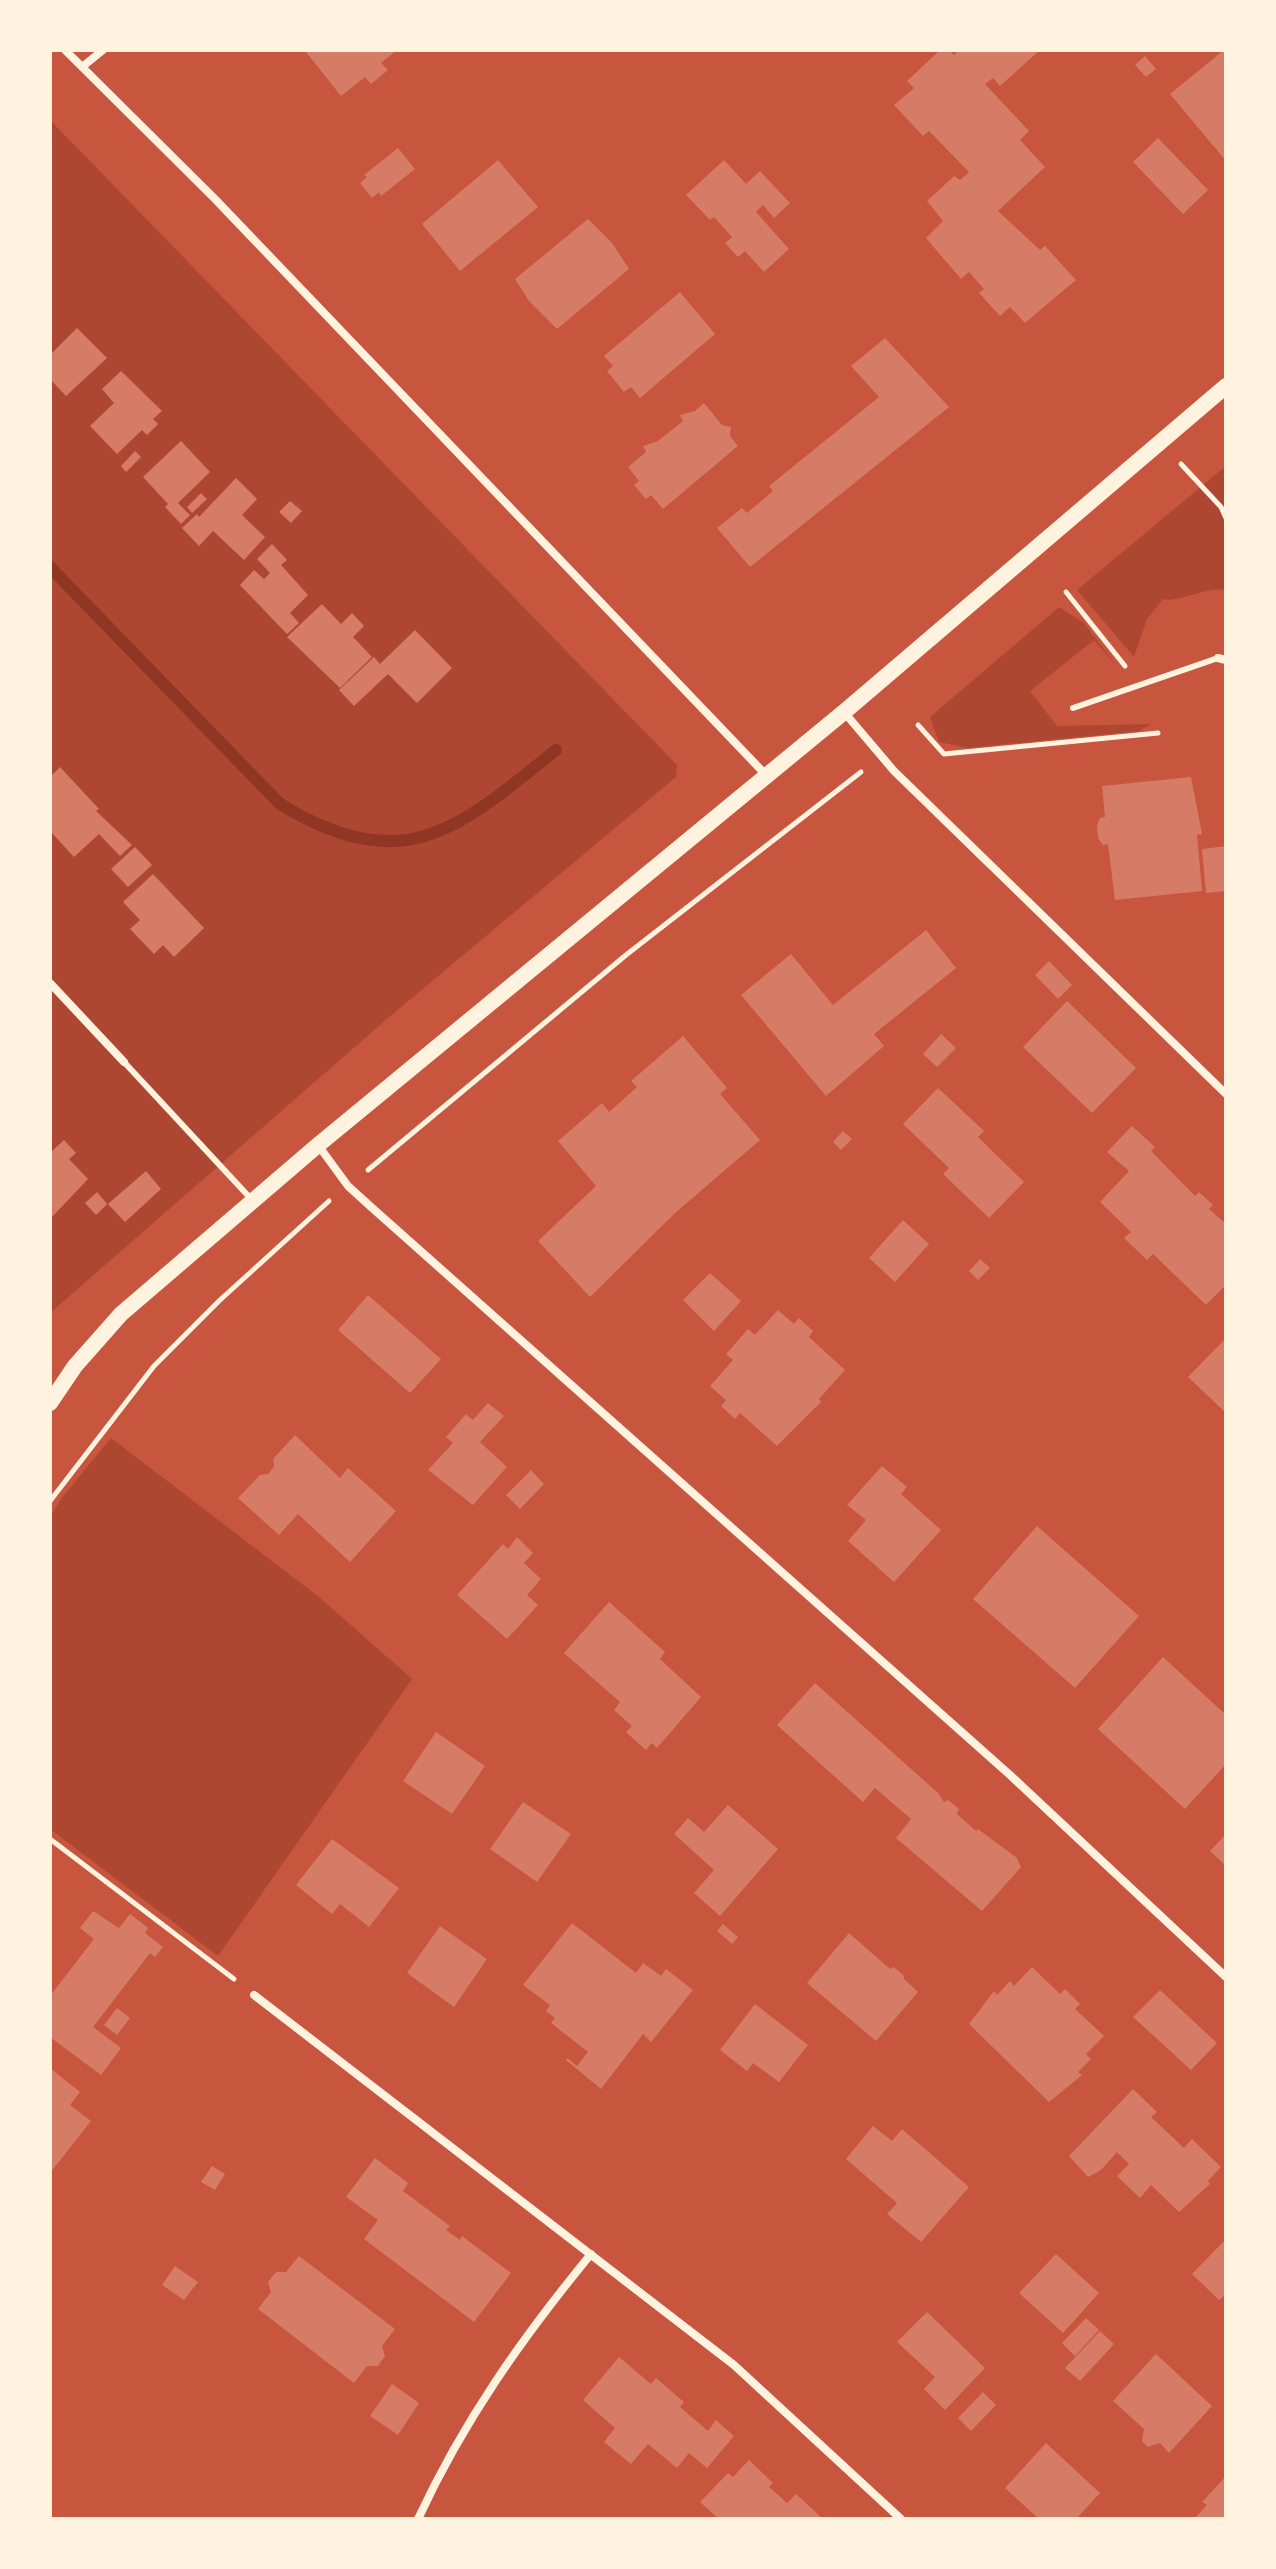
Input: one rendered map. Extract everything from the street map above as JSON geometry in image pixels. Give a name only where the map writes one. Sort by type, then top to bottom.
[{"type":"main road","points":[[50,1403],[75,1366],[121,1314],[318,1145],[844,712],[1226,386]]},
{"type":"street","points":[[65,50],[215,199],[766,775]]},
{"type":"street","points":[[82,67],[103,50]]},
{"type":"street","points":[[844,712],[894,771],[1226,1094]]},
{"type":"street","points":[[50,983],[124,1062]]},
{"type":"street","points":[[318,1145],[348,1186],[1010,1775],[1226,1977]]},
{"type":"street","points":[[254,1995],[734,2365],[901,2519]]},
{"type":"street","points":[[418,2519],[487,2389],[538,2318],[591,2254]]},
{"type":"lane","points":[[1073,708],[1222,659]]},
{"type":"lane","points":[[124,1062],[253,1201]]},
{"type":"path","points":[[1191,474],[1221,507],[1226,518]]},
{"type":"path","points":[[1066,592],[1141,686]]},
{"type":"path","points":[[918,725],[944,754],[1158,733]]},
{"type":"path","points":[[381,1160],[626,955],[851,777],[868,769]]},
{"type":"path","points":[[50,1501],[154,1366],[314,1213]]},
{"type":"path","points":[[50,1839],[239,1982]]},
{"type":"shaded area","points":[[50,120],[677,765],[676,777],[388,1018],[50,1313]]},
{"type":"shaded area","points":[[1226,466],[1226,590],[1163,599],[1147,619],[1134,657],[1077,590]]},
{"type":"shaded area","points":[[1059,607],[1084,623],[1118,668],[1094,640],[1030,691],[1057,726],[1151,724],[1139,731],[968,748],[939,742],[930,717]]},
{"type":"shaded area","points":[[111,1438],[319,1597],[412,1679],[218,1956],[50,1829],[50,1518],[60,1500]]},
{"type":"building","points":[[397,50],[381,63],[388,70],[371,84],[365,77],[341,96],[306,52]]},
{"type":"building","points":[[940,50],[949,50],[954,55],[959,50],[1040,50],[1000,86],[993,78],[985,84],[1029,131],[1020,140],[1045,167],[998,211],[1040,250],[1045,246],[1076,280],[1025,323],[1010,307],[1000,316],[979,293],[984,289],[969,272],[961,279],[926,238],[943,221],[927,201],[954,176],[960,180],[969,172],[929,131],[923,136],[894,105],[914,88],[907,81]]},
{"type":"building","points":[[1226,50],[1226,161],[1170,94]]},
{"type":"building","points":[[1145,56],[1156,69],[1146,77],[1135,65]]},
{"type":"building","points":[[1158,138],[1208,190],[1183,214],[1133,162]]},
{"type":"building","points":[[398,148],[415,169],[381,196],[379,192],[372,198],[360,183],[367,177],[364,175]]},
{"type":"building","points":[[498,160],[538,207],[460,271],[422,224]]},
{"type":"building","points":[[724,160],[746,184],[760,171],[790,203],[774,218],[763,205],[756,212],[789,249],[764,272],[745,251],[738,257],[725,243],[732,237],[714,217],[710,220],[686,195]]},
{"type":"building","points":[[588,219],[612,243],[629,269],[557,329],[529,301],[515,279]]},
{"type":"building","points":[[680,292],[715,334],[640,398],[631,387],[624,392],[607,371],[613,366],[604,356]]},
{"type":"building","points":[[77,328],[107,358],[66,396],[50,379],[50,351],[52,353]]},
{"type":"building","points":[[885,338],[949,407],[750,567],[717,528],[742,508],[747,513],[773,491],[769,486],[879,397],[851,366]]},
{"type":"building","points":[[121,371],[162,411],[153,419],[158,424],[147,435],[142,430],[117,454],[90,426],[114,403],[102,389]]},
{"type":"building","points":[[704,403],[722,425],[731,427],[730,436],[738,446],[663,509],[651,495],[646,499],[634,485],[639,481],[628,467],[646,452],[643,446],[658,441],[683,421],[680,415],[695,411]]},
{"type":"building","points":[[181,441],[210,472],[178,503],[190,515],[181,524],[165,507],[168,504],[143,477]]},
{"type":"building","points":[[135,451],[141,457],[126,472],[121,466]]},
{"type":"building","points":[[236,478],[257,499],[242,515],[265,537],[244,560],[213,531],[199,546],[182,528],[197,514],[199,517]]},
{"type":"building","points":[[201,493],[207,499],[192,513],[187,507]]},
{"type":"building","points":[[290,501],[302,511],[291,523],[279,512]]},
{"type":"building","points":[[272,544],[287,560],[281,565],[308,595],[290,613],[299,623],[287,634],[240,585],[254,570],[264,579],[270,573],[257,559]]},
{"type":"building","points":[[322,604],[341,624],[352,613],[364,626],[353,637],[372,657],[340,688],[287,637]]},
{"type":"building","points":[[415,630],[452,668],[417,703],[388,674],[354,706],[339,690],[374,657],[380,664]]},
{"type":"building","points":[[60,767],[99,809],[96,811],[132,845],[120,856],[99,834],[74,857],[50,831],[50,777]]},
{"type":"building","points":[[1191,777],[1202,834],[1197,835],[1202,891],[1115,900],[1108,844],[1103,845],[1098,838],[1097,826],[1100,818],[1105,817],[1102,786]]},
{"type":"building","points":[[1226,846],[1226,891],[1206,893],[1202,849]]},
{"type":"building","points":[[135,847],[152,865],[128,887],[111,869]]},
{"type":"building","points":[[153,874],[204,928],[174,957],[163,945],[154,954],[130,929],[140,920],[123,902]]},
{"type":"building","points":[[926,930],[956,968],[874,1034],[884,1046],[826,1096],[741,995],[791,954],[833,1005]]},
{"type":"building","points":[[1049,961],[1072,985],[1058,999],[1035,975]]},
{"type":"building","points":[[1067,1001],[1136,1068],[1092,1113],[1023,1047]]},
{"type":"building","points":[[941,1034],[956,1048],[937,1067],[923,1054]]},
{"type":"building","points":[[683,1036],[727,1088],[720,1094],[760,1140],[674,1214],[590,1297],[538,1241],[596,1186],[558,1141],[602,1103],[609,1112],[637,1087],[631,1081]]},
{"type":"building","points":[[938,1088],[984,1131],[978,1137],[1024,1182],[989,1218],[943,1174],[949,1168],[903,1124]]},
{"type":"building","points":[[1132,1126],[1155,1147],[1151,1151],[1195,1196],[1199,1192],[1213,1205],[1209,1209],[1226,1224],[1226,1285],[1206,1305],[1153,1254],[1147,1260],[1124,1238],[1131,1232],[1100,1202],[1129,1171],[1107,1152]]},
{"type":"building","points":[[843,1131],[852,1139],[841,1150],[833,1142]]},
{"type":"building","points":[[64,1140],[76,1153],[69,1159],[88,1179],[52,1217],[50,1153]]},
{"type":"building","points":[[146,1171],[161,1189],[125,1222],[108,1204]]},
{"type":"building","points":[[97,1192],[107,1204],[96,1215],[85,1203]]},
{"type":"building","points":[[903,1220],[929,1244],[895,1282],[869,1258]]},
{"type":"building","points":[[980,1259],[990,1268],[978,1280],[969,1271]]},
{"type":"building","points":[[710,1273],[741,1301],[714,1331],[683,1300]]},
{"type":"building","points":[[368,1295],[441,1359],[410,1393],[338,1330]]},
{"type":"building","points":[[778,1310],[794,1324],[799,1318],[813,1331],[809,1337],[845,1370],[819,1399],[821,1402],[777,1446],[740,1413],[735,1419],[721,1406],[726,1400],[710,1386],[733,1360],[726,1354],[748,1329],[755,1335]]},
{"type":"building","points":[[1226,1338],[1226,1413],[1188,1377]]},
{"type":"building","points":[[488,1403],[504,1416],[480,1442],[507,1467],[473,1505],[428,1470],[453,1443],[446,1437],[466,1414],[473,1420]]},
{"type":"building","points":[[295,1435],[340,1478],[348,1468],[396,1511],[350,1562],[298,1514],[279,1535],[238,1498],[260,1475],[268,1474],[274,1467],[273,1459]]},
{"type":"building","points":[[882,1466],[907,1487],[901,1494],[941,1530],[894,1582],[848,1541],[866,1520],[847,1505]]},
{"type":"building","points":[[531,1470],[544,1484],[520,1509],[506,1495]]},
{"type":"building","points":[[1037,1526],[1139,1616],[1075,1688],[973,1599]]},
{"type":"building","points":[[517,1537],[533,1553],[524,1563],[541,1579],[527,1595],[538,1605],[507,1639],[457,1595],[503,1544],[508,1549]]},
{"type":"building","points":[[609,1602],[665,1652],[660,1659],[701,1697],[657,1748],[652,1743],[646,1750],[626,1732],[632,1726],[614,1710],[620,1702],[564,1653]]},
{"type":"building","points":[[1163,1657],[1226,1715],[1226,1764],[1185,1809],[1098,1729]]},
{"type":"building","points":[[815,1683],[938,1793],[944,1802],[948,1800],[959,1809],[957,1814],[976,1831],[978,1829],[1017,1858],[1021,1867],[982,1911],[896,1838],[911,1819],[875,1788],[863,1802],[777,1725]]},
{"type":"building","points":[[436,1732],[485,1766],[452,1814],[403,1781]]},
{"type":"building","points":[[523,1802],[571,1834],[537,1882],[490,1849]]},
{"type":"building","points":[[728,1805],[778,1849],[720,1916],[694,1893],[714,1870],[674,1834],[688,1818],[704,1832]]},
{"type":"building","points":[[1226,1834],[1226,1866],[1210,1851]]},
{"type":"building","points":[[332,1839],[399,1888],[369,1927],[340,1904],[332,1914],[296,1885]]},
{"type":"building","points":[[93,1911],[119,1928],[130,1914],[148,1928],[145,1933],[163,1947],[155,1957],[150,1953],[93,2027],[121,2048],[101,2075],[50,2037],[50,1996],[94,1939],[80,1928]]},
{"type":"building","points":[[572,1923],[636,1973],[643,1963],[661,1976],[666,1969],[693,1990],[651,2042],[643,2034],[601,2089],[566,2060],[577,2066],[588,2052],[551,2023],[555,2018],[546,2011],[550,2005],[523,1985]]},
{"type":"building","points":[[723,1924],[738,1937],[732,1944],[717,1931]]},
{"type":"building","points":[[440,1926],[487,1959],[454,2007],[407,1973]]},
{"type":"building","points":[[849,1933],[890,1969],[894,1967],[918,1992],[876,2041],[807,1983]]},
{"type":"building","points":[[1032,1967],[1060,1994],[1065,1989],[1080,2004],[1075,2009],[1104,2036],[1086,2054],[1091,2059],[1078,2072],[1082,2075],[1049,2102],[969,2024],[994,1991],[997,1995],[1010,1981],[1014,1986]]},
{"type":"building","points":[[1160,1990],[1217,2043],[1191,2070],[1133,2017]]},
{"type":"building","points":[[755,2004],[808,2045],[779,2082],[753,2063],[747,2071],[720,2050]]},
{"type":"building","points":[[117,2008],[130,2018],[117,2035],[104,2025]]},
{"type":"building","points":[[50,2068],[80,2092],[70,2105],[91,2121],[50,2173]]},
{"type":"building","points":[[1133,2089],[1157,2112],[1151,2117],[1184,2148],[1192,2139],[1221,2167],[1208,2181],[1210,2184],[1179,2212],[1151,2185],[1140,2198],[1117,2176],[1129,2164],[1117,2152],[1101,2170],[1088,2177],[1069,2156]]},
{"type":"building","points":[[873,2126],[892,2141],[902,2129],[969,2187],[921,2242],[887,2214],[897,2203],[846,2159]]},
{"type":"building","points":[[375,2158],[408,2183],[403,2191],[450,2226],[446,2230],[460,2240],[462,2236],[511,2273],[474,2322],[364,2239],[378,2220],[346,2197]]},
{"type":"building","points":[[212,2166],[225,2174],[215,2190],[201,2182]]},
{"type":"building","points":[[1226,2239],[1226,2294],[1219,2300],[1192,2274]]},
{"type":"building","points":[[1056,2254],[1099,2293],[1063,2333],[1019,2293]]},
{"type":"building","points":[[299,2256],[395,2329],[382,2346],[385,2356],[378,2366],[367,2366],[354,2383],[258,2309],[271,2292],[268,2282],[276,2272],[286,2272]]},
{"type":"building","points":[[175,2266],[198,2282],[184,2300],[162,2285]]},
{"type":"building","points":[[927,2312],[985,2368],[945,2410],[924,2389],[935,2377],[897,2342]]},
{"type":"building","points":[[1086,2318],[1099,2330],[1075,2356],[1062,2343]]},
{"type":"building","points":[[1100,2331],[1114,2344],[1080,2381],[1065,2368]]},
{"type":"building","points":[[1156,2354],[1212,2406],[1169,2453],[1160,2443],[1148,2447],[1142,2441],[1144,2429],[1113,2401]]},
{"type":"building","points":[[619,2357],[651,2384],[656,2378],[684,2402],[680,2407],[708,2431],[716,2420],[734,2436],[707,2468],[689,2453],[677,2468],[648,2444],[631,2464],[604,2442],[615,2428],[583,2400]]},
{"type":"building","points":[[392,2384],[419,2403],[398,2435],[370,2416]]},
{"type":"building","points":[[983,2392],[996,2405],[971,2431],[958,2418]]},
{"type":"building","points":[[1046,2443],[1100,2493],[1076,2519],[1039,2519],[1005,2488]]},
{"type":"building","points":[[749,2460],[773,2483],[769,2487],[787,2503],[796,2494],[823,2519],[719,2519],[700,2502],[728,2473],[733,2477]]},
{"type":"building","points":[[1226,2476],[1226,2519],[1194,2519],[1207,2505],[1202,2502]]},
{"type":"waterway","points":[[50,567],[280,804],[323,826],[362,838],[396,841],[427,835],[458,822],[489,803],[556,750]]}]
